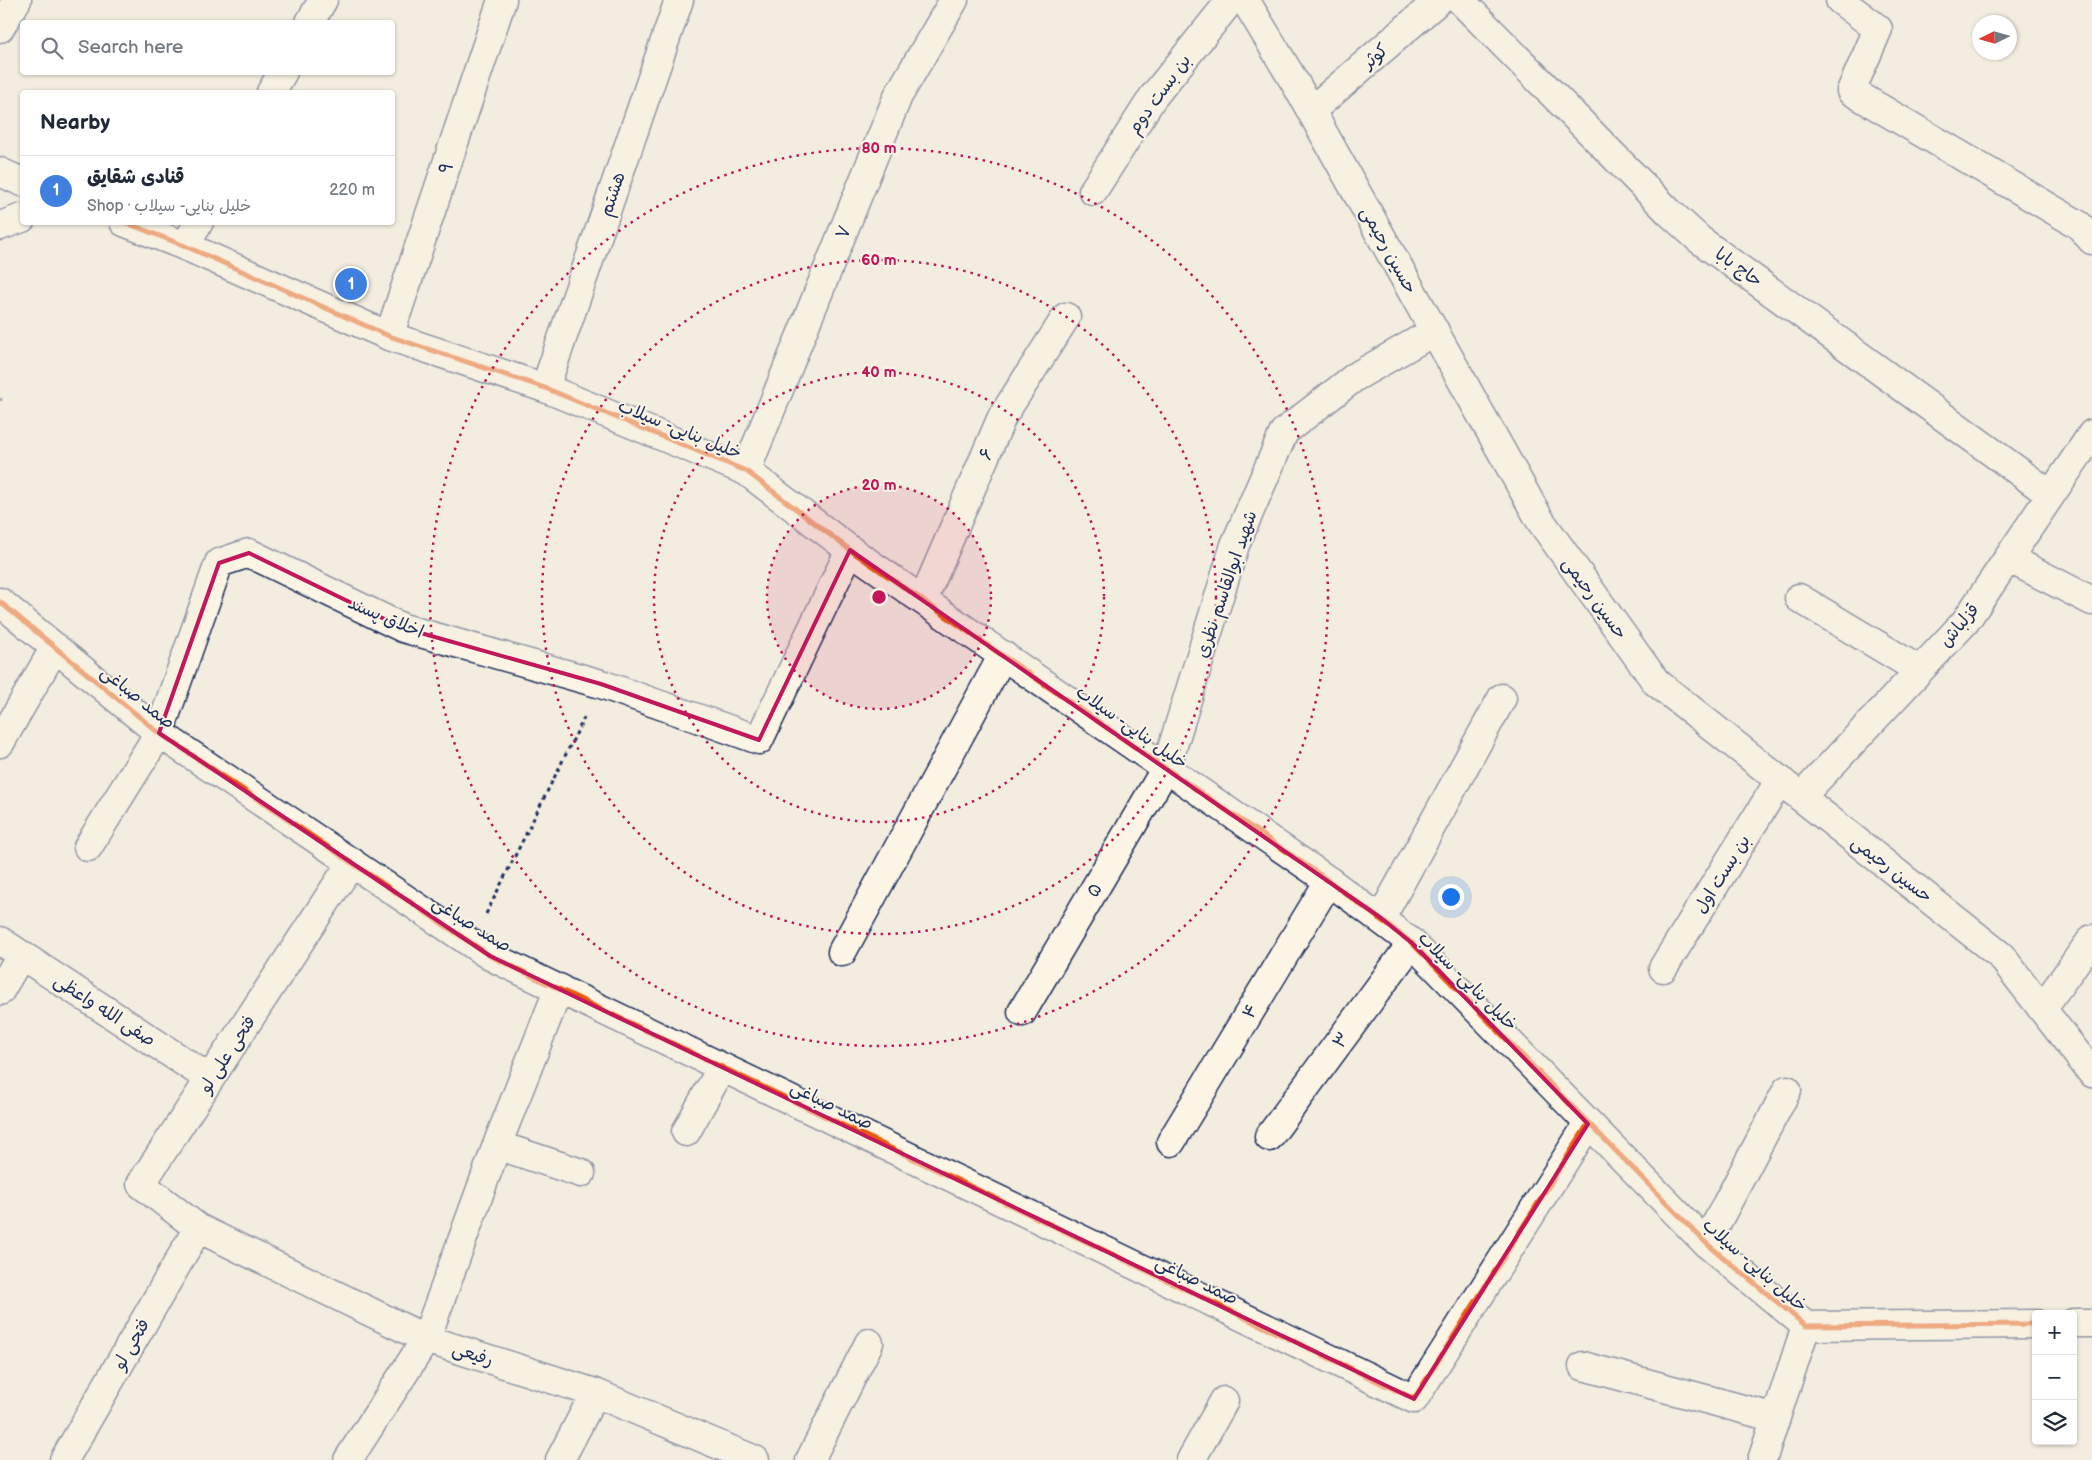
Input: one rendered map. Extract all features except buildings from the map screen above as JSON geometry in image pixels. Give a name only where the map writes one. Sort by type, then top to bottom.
[{"type":"street","points":[[0,28],[17,0]]},
{"type":"street","points":[[311,20],[323,0]]},
{"type":"street","name":"۹","points":[[389,336],[502,0]]},
{"type":"street","name":"هشتم","points":[[545,388],[679,0]]},
{"type":"street","name":"۷","points":[[746,471],[898,96],[954,0]]},
{"type":"street","name":"بن بست دوم","points":[[1093,192],[1153,97],[1231,0]]},
{"type":"street","name":"حسین رحیمی","points":[[1245,0],[1312,111],[1540,520],[1656,682],[2001,956],[2092,1074]]},
{"type":"street","name":"کوثر","points":[[1312,111],[1439,0]]},
{"type":"street","name":"حاج بابا","points":[[1460,0],[1669,212],[1700,240],[2051,495]]},
{"type":"street","points":[[1840,0],[1878,29],[1851,91],[2079,225],[2092,240]]},
{"type":"street","points":[[272,90],[280,75]]},
{"type":"street","points":[[0,172],[20,181]]},
{"type":"street","points":[[0,226],[20,219]]},
{"type":"street","name":"خلیل بنایی- سیلاب","points":[[132,225],[186,246],[389,336],[545,388],[746,471],[850,550],[1329,881],[1412,943],[1706,1243],[1806,1326],[2032,1324]]},
{"type":"street","points":[[186,246],[197,225]]},
{"type":"street","name":"۶","points":[[923,600],[1002,417],[1066,317]]},
{"type":"street","name":"شهید ابوالقاسم نظری","points":[[1166,768],[1235,545],[1284,432],[1355,377],[1434,331]]},
{"type":"street","name":"قزلباش","points":[[1801,797],[1965,622],[2092,434]]},
{"type":"street","name":"اخلاق پسند","points":[[159,733],[219,563],[249,552],[403,628],[601,684],[759,740],[850,550]]},
{"type":"street","points":[[2008,558],[2092,601]]},
{"type":"street","points":[[1799,598],[1920,670]]},
{"type":"street","name":"صمد صباغی","points":[[0,602],[159,733],[490,956],[1414,1399],[1588,1124]]},
{"type":"street","points":[[0,743],[55,647]]},
{"type":"street","points":[[842,952],[1003,655]]},
{"type":"street","points":[[1381,918],[1502,698]]},
{"type":"street","points":[[88,847],[159,733]]},
{"type":"street","name":"۵","points":[[1022,1012],[1166,768]]},
{"type":"street","name":"بن بست اول","points":[[1663,968],[1780,780]]},
{"type":"street","name":"فتحی علی لو","points":[[198,1228],[141,1184],[352,862]]},
{"type":"street","name":"۴","points":[[1171,1142],[1329,881]]},
{"type":"street","points":[[2042,1009],[2092,939]]},
{"type":"street","name":"۳","points":[[1269,1137],[1412,943]]},
{"type":"street","points":[[0,991],[10,948]]},
{"type":"street","name":"صفی الله واعظی","points":[[10,948],[210,1079]]},
{"type":"street","points":[[348,1460],[426,1339],[497,1145],[559,988]]},
{"type":"street","points":[[686,1132],[722,1067]]},
{"type":"street","points":[[1706,1243],[1787,1090]]},
{"type":"street","points":[[497,1145],[581,1173]]},
{"type":"street","name":"رفیعی","points":[[198,1228],[426,1339],[596,1393],[755,1460]]},
{"type":"street","name":"فتحی لو","points":[[64,1460],[198,1228]]},
{"type":"street","points":[[2077,1323],[2092,1323]]},
{"type":"street","points":[[1762,1460],[1806,1326]]},
{"type":"street","points":[[810,1460],[869,1343]]},
{"type":"street","points":[[1583,1366],[1776,1418]]},
{"type":"street","points":[[560,1460],[596,1393]]},
{"type":"street","points":[[1191,1460],[1224,1401]]},
{"type":"path","points":[[472,943],[601,684]]},
{"type":"highlighted area","points":[[850,550],[1381,918],[1412,943],[1588,1124],[1414,1399],[490,956],[159,733],[219,563],[249,553],[403,628],[601,684],[759,740]]},
{"type":"cycle path","points":[[132,225],[185,246],[389,336],[545,388],[746,471],[850,550],[1329,881],[1412,943],[1706,1243],[1806,1326],[2032,1324]]},
{"type":"cycle path","points":[[0,602],[159,733],[490,956],[1414,1399],[1588,1124]]},
{"type":"place","name":"قنادی شقایق","points":[[351,284]]}]
